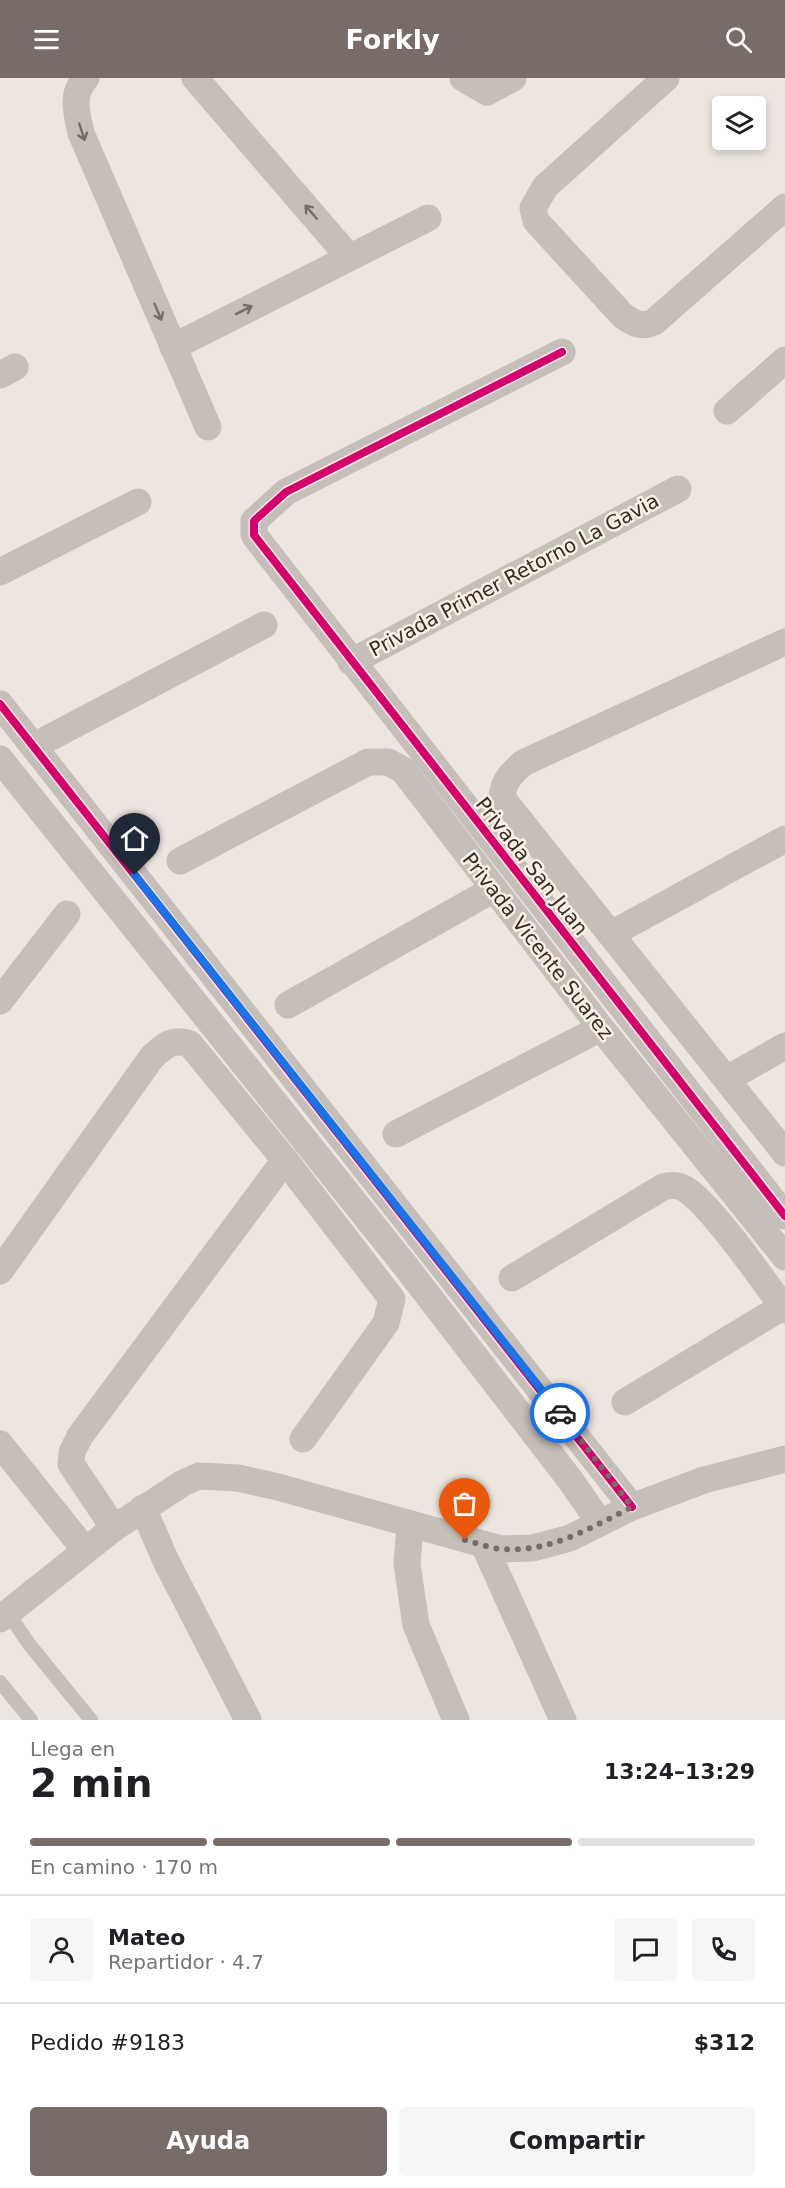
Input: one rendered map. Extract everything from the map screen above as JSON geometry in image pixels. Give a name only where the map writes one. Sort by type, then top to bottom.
[{"type":"street","points":[[86,78],[76,93],[75,105],[81,134],[208,428]]},
{"type":"street","points":[[195,78],[349,257]]},
{"type":"street","points":[[463,78],[487,92],[513,78]]},
{"type":"street","points":[[666,78],[545,187],[533,208],[536,220],[623,316],[646,326],[654,322],[785,207]]},
{"type":"street","points":[[173,346],[428,218]]},
{"type":"street","name":"Privada San Juan","points":[[562,352],[286,492],[254,520],[254,535],[785,1216]]},
{"type":"street","points":[[727,411],[785,360]]},
{"type":"street","name":"Privada Primer Retorno La Gavia","points":[[351,662],[678,489]]},
{"type":"street","points":[[0,572],[138,502]]},
{"type":"street","points":[[34,746],[264,625]]},
{"type":"street","points":[[785,642],[523,763],[507,777],[502,786],[502,798],[613,933],[785,1153]]},
{"type":"street","points":[[0,704],[632,1507]]},
{"type":"street","points":[[0,759],[407,1268],[571,1481],[600,1523]]},
{"type":"street","name":"Privada Vicente Suarez","points":[[180,861],[368,762],[387,762],[403,770],[601,1028],[785,1257]]},
{"type":"street","points":[[613,933],[785,838]]},
{"type":"street","points":[[288,1005],[494,889]]},
{"type":"street","points":[[0,1001],[67,914]]},
{"type":"street","points":[[396,1134],[601,1028]]},
{"type":"street","points":[[0,1272],[152,1058],[166,1044],[178,1040],[190,1044],[285,1160],[392,1299],[387,1323],[303,1439]]},
{"type":"street","points":[[727,1079],[785,1046]]},
{"type":"street","points":[[114,1528],[71,1464],[72,1452],[80,1436],[285,1160]]},
{"type":"street","points":[[512,1278],[663,1187],[672,1185],[684,1188],[707,1210],[784,1308],[625,1402]]},
{"type":"street","points":[[0,1444],[85,1550]]},
{"type":"street","points":[[4,1616],[114,1528],[183,1483],[199,1476],[238,1478],[278,1487],[410,1526],[501,1549],[533,1548],[570,1539],[632,1507],[704,1480],[785,1459]]},
{"type":"street","points":[[143,1508],[166,1561],[248,1720]]},
{"type":"street","points":[[410,1526],[408,1564],[416,1625],[456,1720]]},
{"type":"street","points":[[484,1545],[563,1720]]},
{"type":"lane","points":[[4,1616],[91,1720]]},
{"type":"lane","points":[[0,1682],[31,1720]]},
{"type":"cycle path","points":[[562,352],[286,492],[254,521],[254,535],[785,1216]]},
{"type":"cycle path","points":[[0,704],[632,1507]]},
{"type":"way so far","points":[[465,1540],[501,1549],[533,1548],[570,1539],[632,1507],[560,1413]]},
{"type":"route","points":[[135,875],[560,1413]]}]
